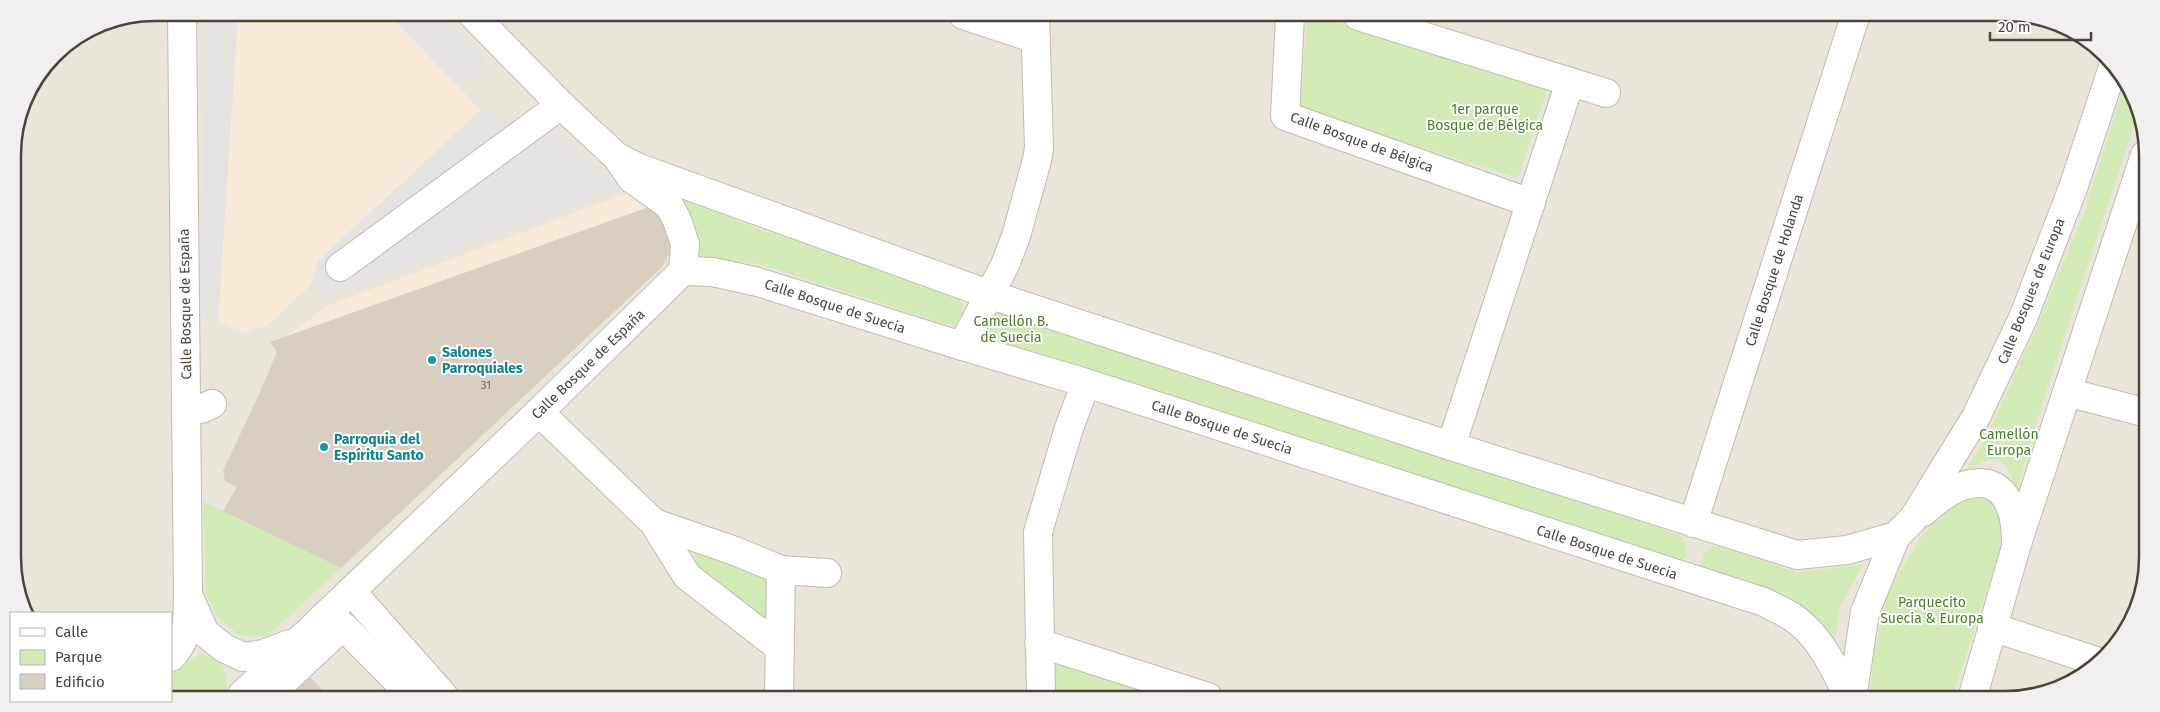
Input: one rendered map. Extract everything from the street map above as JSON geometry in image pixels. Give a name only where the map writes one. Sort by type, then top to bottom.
[{"type":"street","name":"Calle Bosque de España","points":[[172,656],[177,651],[186,633],[188,595],[182,21]]},
{"type":"street","points":[[479,21],[560,105],[617,157],[632,179],[669,205],[677,220],[685,244],[684,271]]},
{"type":"street","points":[[962,346],[1005,264],[1013,243],[1039,148],[1036,27],[1000,21]]},
{"type":"street","name":"Calle Bosque de Bélgica","points":[[1290,21],[1285,116],[1531,203]]},
{"type":"street","points":[[1374,21],[1606,93]]},
{"type":"street","name":"Calle Bosque de Holanda","points":[[1693,523],[1854,21]]},
{"type":"street","name":"Calle Bosques de Europa","points":[[1852,690],[1865,612],[1905,527],[1976,417],[2023,318],[2074,185],[2111,74]]},
{"type":"street","points":[[1451,446],[1570,82]]},
{"type":"street","points":[[340,267],[560,105]]},
{"type":"street","points":[[617,157],[639,168],[988,294],[1451,446],[1797,555],[1847,550],[1905,527],[1943,496],[1966,484],[1988,484],[2002,491],[2012,506],[2016,525],[2016,547]]},
{"type":"street","points":[[1974,690],[2016,547],[2139,173]]},
{"type":"street","name":"Calle Bosque de España","points":[[246,691],[684,271]]},
{"type":"street","name":"Calle Bosque de Suecia","points":[[684,271],[713,272],[758,282],[1086,383],[1764,602],[1793,618],[1818,643],[1846,690]]},
{"type":"street","points":[[1041,691],[1038,532],[1069,428],[1086,383]]},
{"type":"street","points":[[2067,392],[2139,411]]},
{"type":"street","points":[[539,412],[654,523],[687,576],[780,648]]},
{"type":"street","points":[[654,523],[736,550],[781,570],[827,573]]},
{"type":"street","points":[[779,691],[781,570]]},
{"type":"street","points":[[351,591],[439,691]]},
{"type":"street","name":"Calle Bosque de España","points":[[188,595],[205,633],[224,648],[243,657],[263,654],[297,642]]},
{"type":"street","points":[[273,691],[342,626],[407,691]]},
{"type":"street","points":[[1992,627],[2091,659]]},
{"type":"street","points":[[1040,643],[1188,690]]},
{"type":"shaded area","points":[[155,21],[2005,21],[2040,26],[2072,39],[2100,60],[2125,96],[2132,112],[2136,129],[2139,155],[2139,557],[2134,592],[2129,608],[2116,631],[2093,658],[2072,673],[2056,681],[2031,688],[2014,690],[172,691],[172,612],[33,612],[28,600],[22,574],[22,138],[31,104],[44,81],[60,60],[88,39],[120,26]]},
{"type":"shaded area","points":[[209,21],[237,21],[218,321],[198,314]]},
{"type":"shaded area","points":[[237,21],[396,21],[481,110],[318,261],[311,285],[268,325],[246,333],[218,321]]},
{"type":"shaded area","points":[[396,21],[450,21],[487,60],[459,87]]},
{"type":"shaded area","points":[[481,110],[555,134],[623,188],[326,297],[311,285],[318,261]]},
{"type":"shaded area","points":[[627,193],[650,212],[272,347],[327,306]]},
{"type":"green space","name":"1er parque Bosque de Bélgica","points":[[1307,21],[1332,21],[1548,87],[1518,178],[1299,109]]},
{"type":"green space","name":"Camellón Europa","points":[[2122,91],[2132,112],[2135,124],[2036,423],[2016,494],[2009,471],[1999,461],[1985,462],[1964,472],[1987,437],[2034,333],[2085,211]]},
{"type":"green space","name":"Camellón B. de Suecia","points":[[681,194],[742,223],[955,293],[963,304],[961,315],[954,325],[939,322],[760,264],[699,258],[698,238]]},
{"type":"green space","name":"Camellón B. de Suecia","points":[[1010,311],[1679,535],[1686,545],[1687,556],[1679,563],[1001,344],[990,334],[990,323],[998,313]]},
{"type":"green space","name":"Parquecito Suecia & Europa","points":[[1975,495],[1996,506],[2007,527],[1955,690],[1871,690],[1873,660],[1889,590],[1939,509]]},
{"type":"green space","points":[[203,501],[341,568],[267,636],[239,635],[217,617],[206,593]]},
{"type":"green space","points":[[1712,546],[1724,548],[1796,572],[1863,565],[1840,606],[1835,641],[1823,623],[1794,602],[1705,576],[1700,567],[1704,553]]},
{"type":"green space","points":[[693,547],[775,571],[767,624],[697,567]]},
{"type":"green space","points":[[202,654],[220,663],[225,671],[227,690],[172,691],[172,675],[187,662]]},
{"type":"green space","points":[[1052,661],[1149,690],[1053,691]]},
{"type":"building","name":"Salones Parroquiales","points":[[649,207],[667,225],[672,245],[663,266],[341,568],[223,511],[237,487],[225,481],[223,471],[277,352],[270,342]]},
{"type":"building","points":[[306,673],[323,691],[287,691]]},
{"type":"place","name":"Salones Parroquiales","points":[[432,360]]},
{"type":"place","name":"Parroquia del Espíritu Santo","points":[[324,447]]}]
